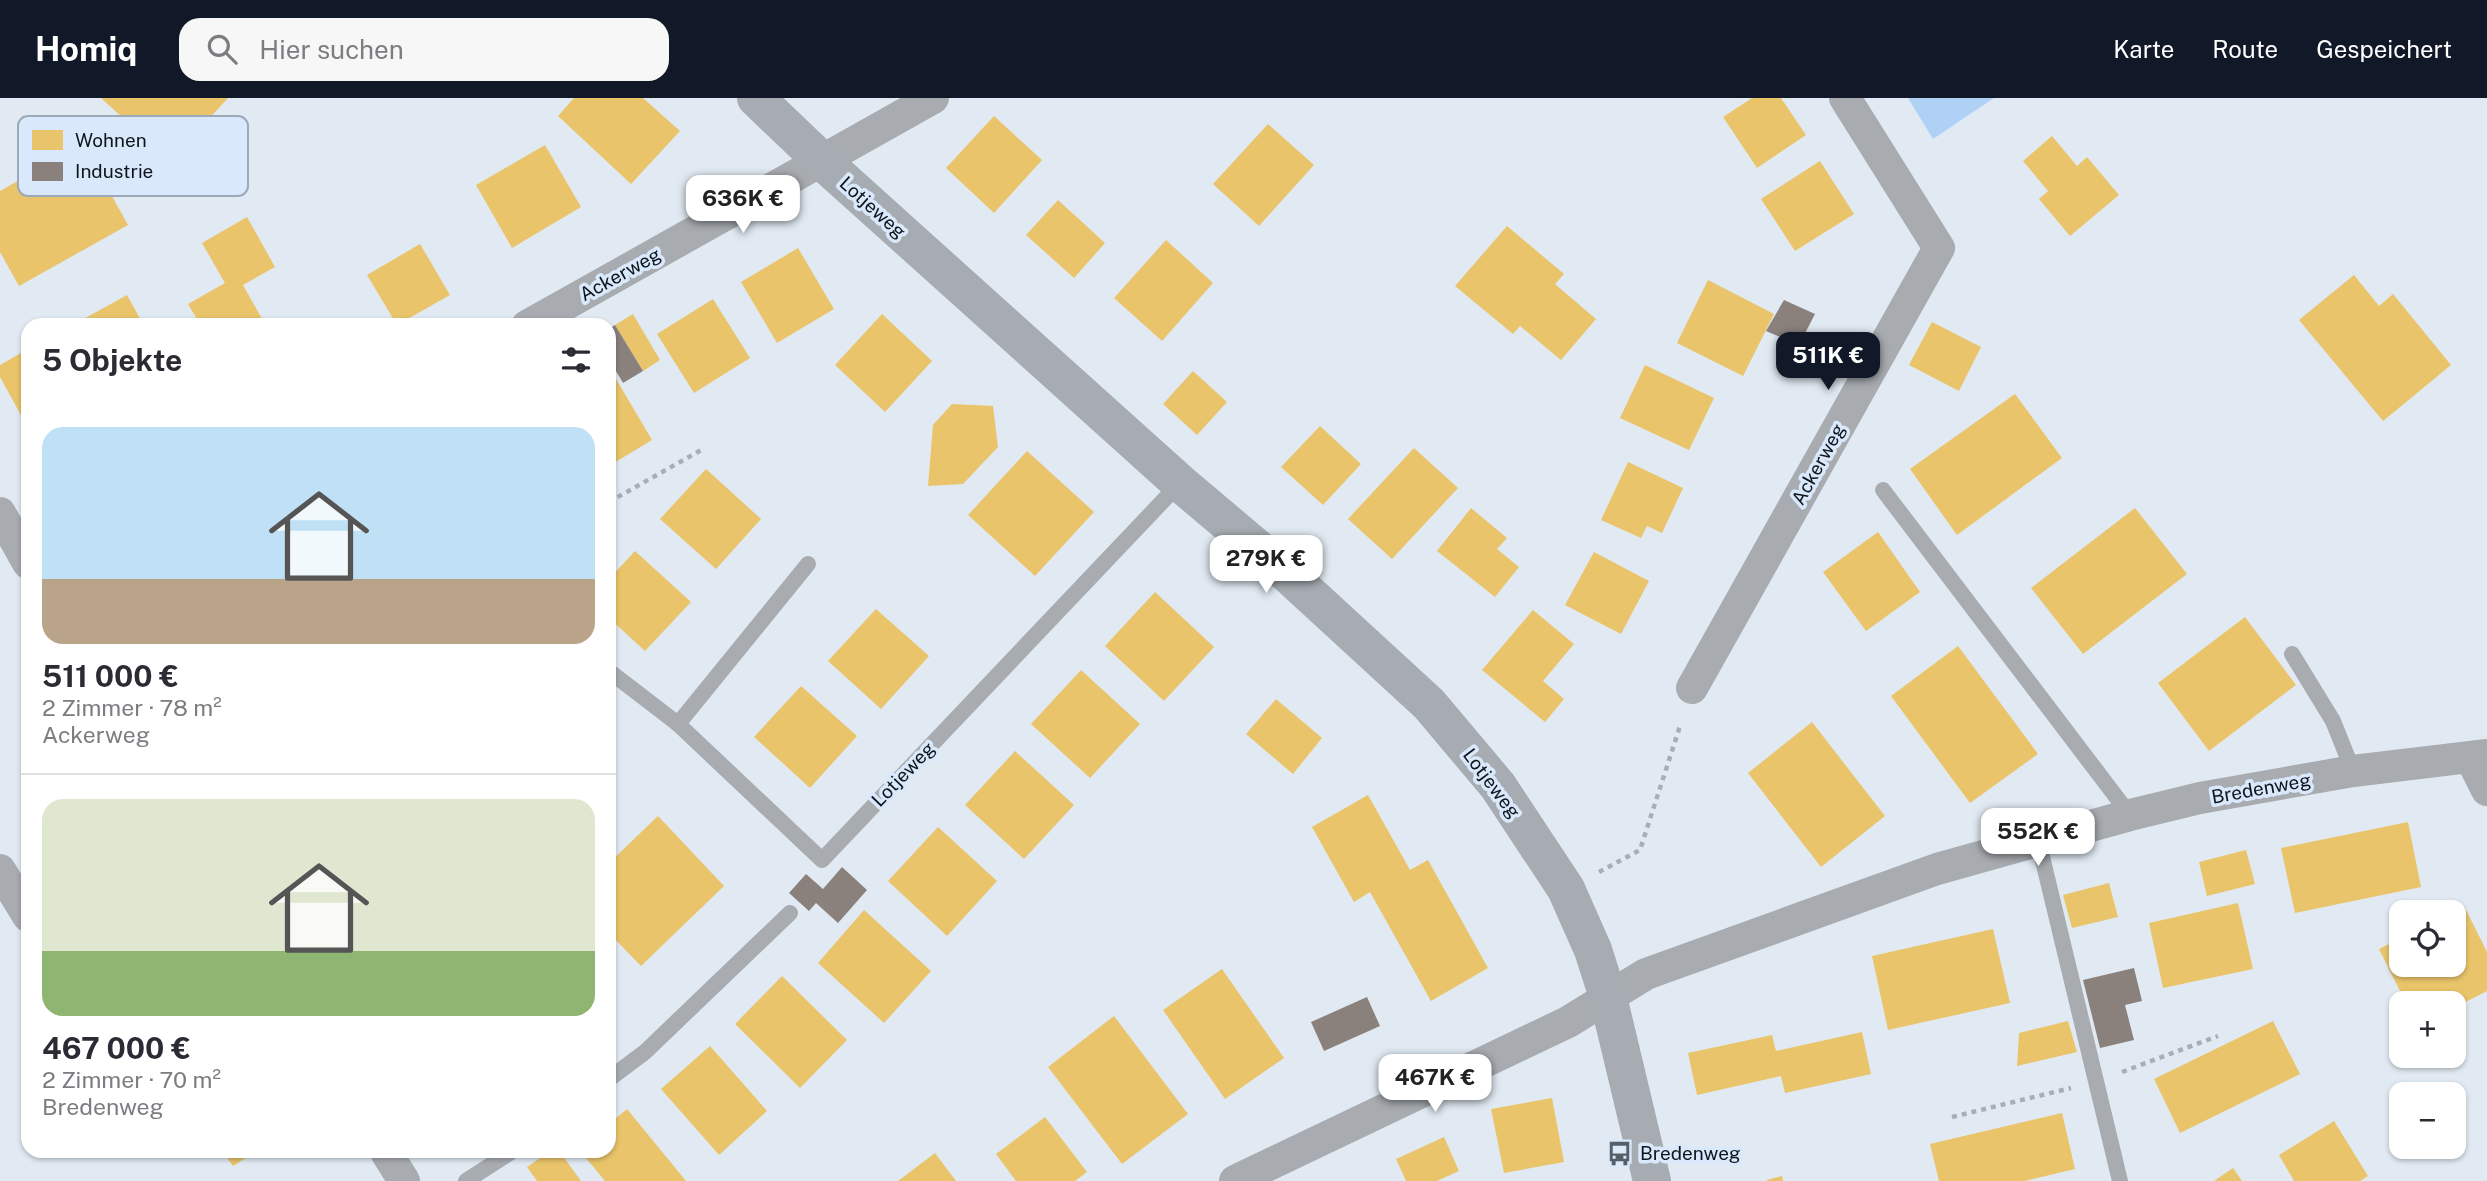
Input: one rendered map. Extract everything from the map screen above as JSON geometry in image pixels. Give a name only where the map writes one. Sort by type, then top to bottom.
[{"type":"street","name":"Lotjeweg","points":[[755,98],[1180,483],[1282,569],[1429,704],[1498,786],[1566,889],[1593,950],[1608,997],[1652,1181]]},
{"type":"street","name":"Ackerweg","points":[[541,318],[933,98]]},
{"type":"street","name":"Ackerweg","points":[[1692,688],[1939,248],[1845,98]]},
{"type":"street","points":[[0,513],[21,551]]},
{"type":"street","name":"Bredenweg","points":[[1235,1181],[1568,1022],[1646,974],[1792,919],[1937,869],[2130,815],[2200,799],[2353,771],[2479,757]]},
{"type":"street","points":[[2479,757],[2487,790]]},
{"type":"street","points":[[0,870],[21,904]]},
{"type":"street","points":[[390,1158],[404,1181]]},
{"type":"lane","name":"Lotjeweg","points":[[616,676],[678,724],[822,860],[1180,483]]},
{"type":"lane","points":[[1883,490],[2130,815]]},
{"type":"lane","points":[[678,724],[808,564]]},
{"type":"lane","points":[[2292,654],[2333,721],[2353,771]]},
{"type":"lane","points":[[2038,840],[2120,1181]]},
{"type":"lane","points":[[616,1074],[645,1052],[790,913]]},
{"type":"lane","points":[[466,1181],[502,1158]]},
{"type":"path","points":[[616,498],[703,449]]},
{"type":"path","points":[[1566,889],[1640,850],[1692,688]]},
{"type":"path","points":[[1952,1117],[2096,1082],[2218,1036]]},
{"type":"shaded area","points":[[1908,98],[1994,98],[1933,139]]},
{"type":"building: Wohnen","points":[[101,98],[228,98],[211,116],[121,116]]},
{"type":"building: Wohnen","points":[[574,98],[643,98],[680,131],[631,184],[558,116]]},
{"type":"building: Wohnen","points":[[1752,98],[1781,98],[1806,135],[1757,168],[1723,117]]},
{"type":"building: Wohnen","points":[[994,116],[1042,160],[994,213],[946,168]]},
{"type":"building: Wohnen","points":[[1268,124],[1314,165],[1259,226],[1213,184]]},
{"type":"building: Wohnen","points":[[2052,136],[2077,166],[2087,157],[2119,195],[2070,236],[2039,199],[2048,191],[2023,161]]},
{"type":"building: Wohnen","points":[[545,145],[581,207],[512,248],[476,185]]},
{"type":"building: Wohnen","points":[[1820,161],[1854,214],[1795,251],[1761,199]]},
{"type":"building: Wohnen","points":[[18,181],[18,196],[112,196],[128,225],[19,286],[0,252],[0,191]]},
{"type":"building: Wohnen","points":[[1058,200],[1105,243],[1074,278],[1026,235]]},
{"type":"building: Wohnen","points":[[247,217],[275,267],[243,285],[262,318],[196,318],[188,304],[225,283],[202,243]]},
{"type":"building: Wohnen","points":[[1507,226],[1564,274],[1555,284],[1596,319],[1561,360],[1520,326],[1513,334],[1455,286]]},
{"type":"building: Wohnen","points":[[1166,240],[1213,283],[1162,341],[1114,298]]},
{"type":"building: Wohnen","points":[[420,244],[450,295],[409,318],[393,318],[367,275]]},
{"type":"building: Wohnen","points":[[798,248],[834,309],[777,343],[741,282]]},
{"type":"building: Wohnen","points":[[2354,275],[2379,306],[2393,294],[2451,365],[2383,421],[2299,320]]},
{"type":"building: Wohnen","points":[[1708,280],[1774,314],[1743,376],[1677,343]]},
{"type":"building: Wohnen","points":[[127,295],[140,318],[85,318]]},
{"type":"building: Wohnen","points":[[713,299],[750,358],[694,393],[657,334]]},
{"type":"building: Wohnen","points":[[633,314],[660,360],[643,371],[616,324]]},
{"type":"building: Wohnen","points":[[882,314],[932,361],[885,412],[835,365]]},
{"type":"building: Wohnen","points":[[1932,322],[1981,347],[1959,391],[1909,365]]},
{"type":"building: Wohnen","points":[[21,353],[21,415],[0,377],[0,365]]},
{"type":"building: Wohnen","points":[[1645,365],[1714,398],[1689,450],[1620,418]]},
{"type":"building: Wohnen","points":[[1193,371],[1227,402],[1197,435],[1163,404]]},
{"type":"building: Wohnen","points":[[616,379],[652,440],[616,462]]},
{"type":"building: Wohnen","points":[[2015,394],[2062,458],[1957,535],[1910,469]]},
{"type":"building: Wohnen","points":[[952,404],[993,406],[998,447],[963,484],[928,486],[933,425]]},
{"type":"building: Wohnen","points":[[1320,426],[1361,464],[1323,505],[1281,467]]},
{"type":"building: Wohnen","points":[[1414,448],[1458,488],[1392,559],[1348,519]]},
{"type":"building: Wohnen","points":[[1027,451],[1094,512],[1035,576],[968,515]]},
{"type":"building: Wohnen","points":[[1628,462],[1683,488],[1662,533],[1647,526],[1641,538],[1601,520]]},
{"type":"building: Wohnen","points":[[706,469],[761,519],[716,569],[660,519]]},
{"type":"building: Wohnen","points":[[1471,508],[1507,538],[1497,549],[1519,567],[1495,597],[1437,551]]},
{"type":"building: Wohnen","points":[[2135,508],[2187,574],[2083,654],[2031,588]]},
{"type":"building: Wohnen","points":[[1878,532],[1920,592],[1866,631],[1823,572]]},
{"type":"building: Wohnen","points":[[635,551],[691,602],[645,651],[616,624],[616,571]]},
{"type":"building: Wohnen","points":[[1594,552],[1649,581],[1621,634],[1565,605]]},
{"type":"building: Wohnen","points":[[1155,592],[1214,647],[1164,701],[1105,646]]},
{"type":"building: Wohnen","points":[[876,609],[929,656],[881,709],[828,661]]},
{"type":"building: Wohnen","points":[[1533,610],[1574,644],[1543,681],[1564,699],[1545,722],[1482,670]]},
{"type":"building: Wohnen","points":[[2245,617],[2296,685],[2209,751],[2158,683]]},
{"type":"building: Wohnen","points":[[1958,646],[2038,754],[1970,803],[1891,696]]},
{"type":"building: Wohnen","points":[[1081,670],[1140,724],[1090,778],[1031,724]]},
{"type":"building: Wohnen","points":[[801,686],[857,736],[810,788],[754,737]]},
{"type":"building: Wohnen","points":[[1276,699],[1322,738],[1293,774],[1246,734]]},
{"type":"building: Wohnen","points":[[1812,722],[1885,816],[1821,867],[1748,773]]},
{"type":"building: Wohnen","points":[[1015,751],[1074,805],[1024,859],[965,805]]},
{"type":"building: Wohnen","points":[[1368,795],[1410,870],[1428,860],[1488,968],[1431,1001],[1370,892],[1354,902],[1312,827]]},
{"type":"building: Wohnen","points":[[658,816],[724,886],[641,966],[616,940],[616,856]]},
{"type":"building: Wohnen","points":[[2408,822],[2421,887],[2295,913],[2281,848]]},
{"type":"building: Wohnen","points":[[938,827],[997,881],[947,936],[888,881]]},
{"type":"building: Wohnen","points":[[2246,850],[2255,884],[2207,896],[2199,862]]},
{"type":"building: Wohnen","points":[[2109,883],[2118,917],[2072,928],[2063,895]]},
{"type":"building: Wohnen","points":[[2238,903],[2253,969],[2163,988],[2149,923]]},
{"type":"building: Wohnen","points":[[864,910],[931,971],[884,1023],[818,963]]},
{"type":"building: Wohnen","points":[[2466,910],[2487,952],[2487,991],[2466,1002],[2466,991],[2400,991],[2393,977],[2466,977]]},
{"type":"building: Wohnen","points":[[1993,929],[2010,1003],[1888,1030],[1872,956]]},
{"type":"building: Wohnen","points":[[2389,944],[2389,969],[2379,949]]},
{"type":"building: Wohnen","points":[[1222,969],[1284,1058],[1225,1099],[1163,1010]]},
{"type":"building: Wohnen","points":[[782,976],[847,1040],[800,1088],[735,1024]]},
{"type":"building: Wohnen","points":[[1114,1016],[1188,1114],[1122,1164],[1048,1067]]},
{"type":"building: Wohnen","points":[[2068,1021],[2077,1052],[2017,1066],[2019,1033]]},
{"type":"building: Wohnen","points":[[2273,1021],[2300,1074],[2180,1133],[2154,1079]]},
{"type":"building: Wohnen","points":[[1862,1032],[1871,1074],[1785,1093],[1781,1076],[1697,1095],[1688,1053],[1772,1035],[1776,1051]]},
{"type":"building: Wohnen","points":[[710,1046],[767,1111],[719,1155],[661,1089]]},
{"type":"building: Wohnen","points":[[1552,1098],[1564,1162],[1504,1173],[1491,1109]]},
{"type":"building: Wohnen","points":[[627,1109],[686,1181],[605,1181],[586,1158],[616,1158],[616,1118]]},
{"type":"building: Wohnen","points":[[2062,1113],[2075,1169],[2025,1181],[1939,1181],[1930,1144]]},
{"type":"building: Wohnen","points":[[1045,1117],[1087,1172],[1075,1181],[1016,1181],[996,1154]]},
{"type":"building: Wohnen","points":[[2334,1121],[2368,1176],[2360,1181],[2294,1181],[2279,1155]]},
{"type":"building: Wohnen","points":[[1444,1137],[1459,1171],[1437,1181],[1406,1181],[1396,1159]]},
{"type":"building: Wohnen","points":[[935,1153],[956,1181],[898,1181]]},
{"type":"building: Wohnen","points":[[227,1158],[246,1158],[233,1166]]},
{"type":"building: Wohnen","points":[[540,1158],[564,1158],[581,1181],[537,1181],[527,1167]]},
{"type":"building: Wohnen","points":[[2233,1168],[2242,1181],[2214,1181]]},
{"type":"building: Wohnen","points":[[1782,1176],[1783,1181],[1767,1181],[1767,1180]]},
{"type":"building: Industrie","points":[[1784,300],[1815,314],[1799,345],[1766,331]]},
{"type":"building: Industrie","points":[[616,327],[643,371],[623,383],[616,371]]},
{"type":"building: Industrie","points":[[842,867],[867,890],[838,923],[816,903],[809,911],[789,893],[806,874],[823,889]]},
{"type":"building: Industrie","points":[[2134,968],[2142,1001],[2125,1005],[2134,1040],[2100,1048],[2083,980]]},
{"type":"building: Industrie","points":[[1367,997],[1380,1026],[1324,1051],[1311,1022]]},
{"type":"place","name":"Bredenweg","points":[[1620,1153]]}]
